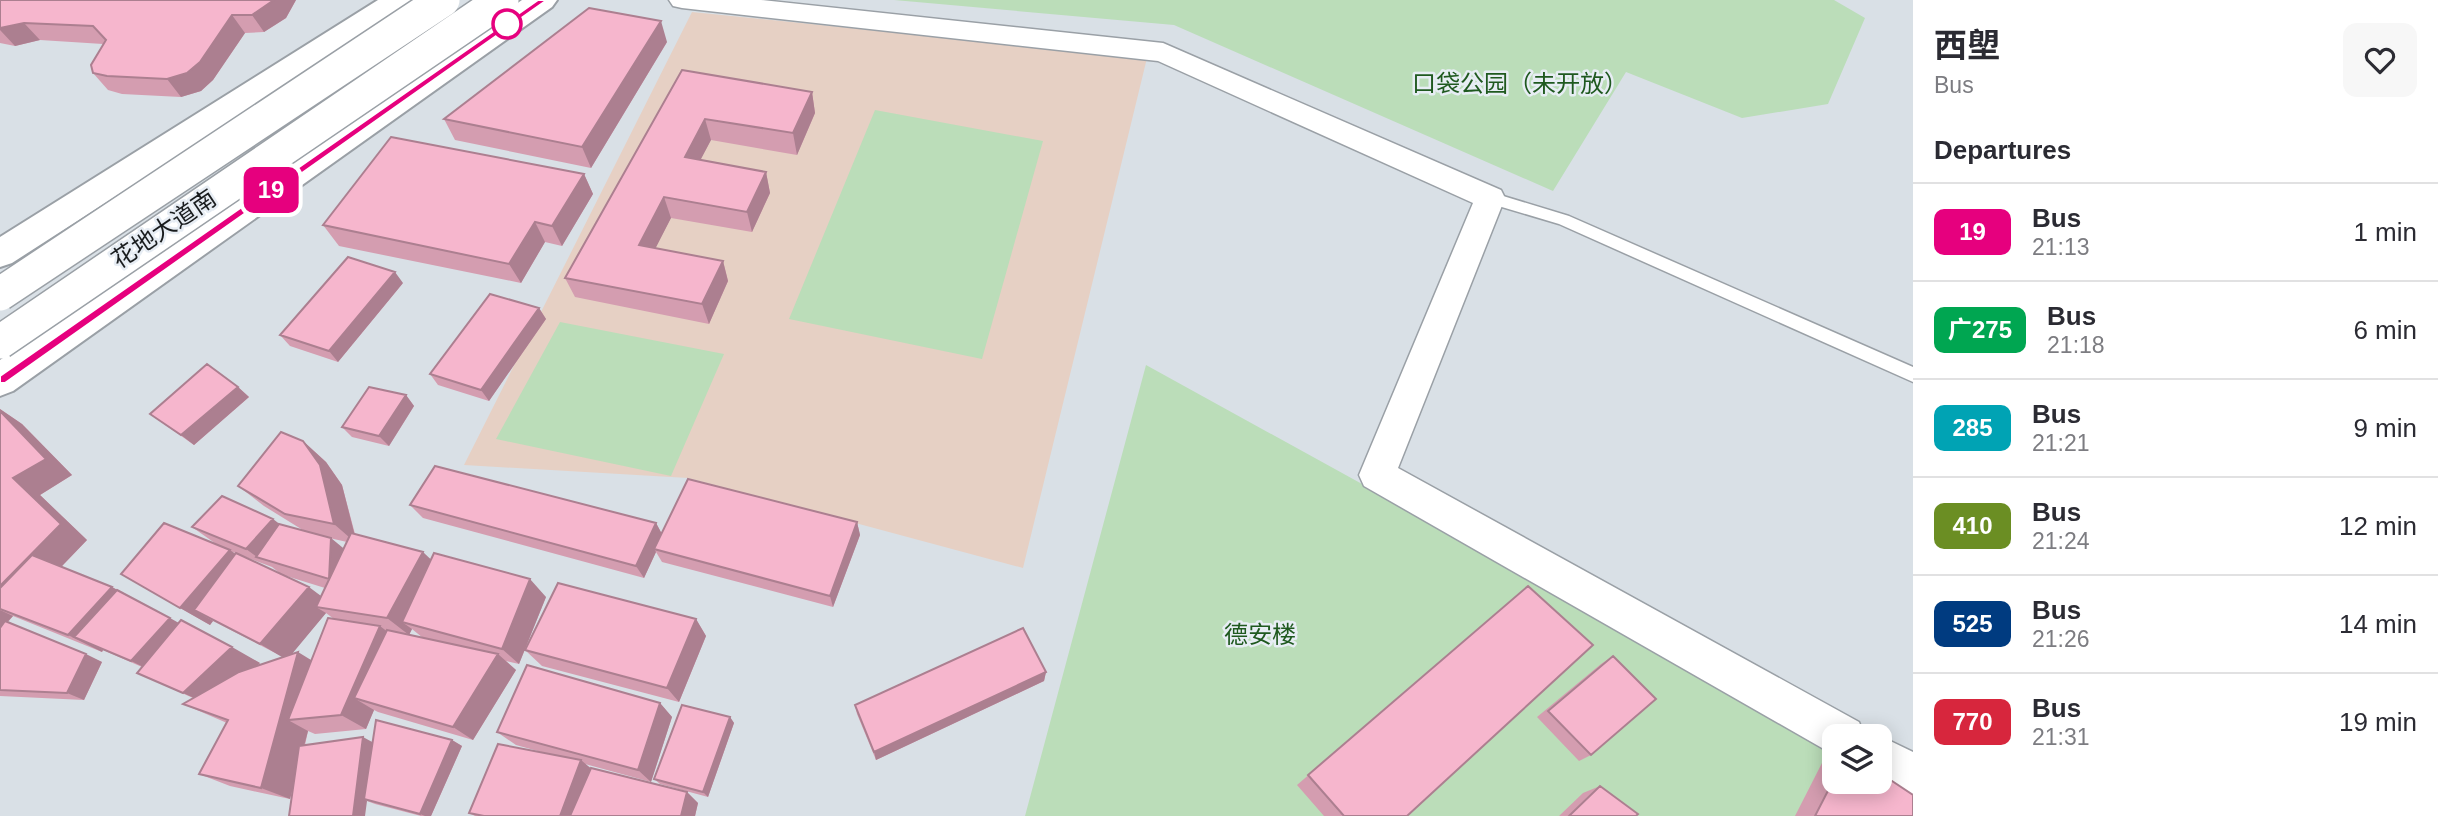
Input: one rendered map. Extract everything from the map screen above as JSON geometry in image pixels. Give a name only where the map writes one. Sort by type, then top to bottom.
[{"type":"main road","points":[[0,254],[400,0]]},
{"type":"main road","name":"花地大道南","points":[[0,294],[443,0]]},
{"type":"main road","name":"花地大道南","points":[[0,342],[502,0]]},
{"type":"main road","name":"花地大道南","points":[[0,380],[541,0]]},
{"type":"street","points":[[682,0],[1163,52],[1490,198],[1377,475],[1822,725]]},
{"type":"street","points":[[1892,764],[1913,775]]},
{"type":"lane","points":[[1490,198],[1564,220],[1913,375]]},
{"type":"shaded area","points":[[692,12],[1147,58],[1023,568],[688,478],[464,465]]},
{"type":"green space","name":"口袋公园（未开放）","points":[[894,0],[1834,0],[1865,18],[1828,104],[1742,118],[1626,72],[1553,191],[1174,25]]},
{"type":"green space","points":[[875,110],[1043,141],[982,359],[789,319]]},
{"type":"green space","points":[[560,322],[724,354],[671,476],[496,439]]},
{"type":"green space","name":"德安楼","points":[[1146,365],[1822,737],[1822,794],[1892,794],[1892,776],[1913,787],[1913,816],[1025,816]]},
{"type":"building","points":[[0,0],[274,0],[252,15],[232,15],[200,62],[187,73],[167,79],[93,73],[91,65],[106,40],[93,26],[24,23],[0,28]]},
{"type":"building","points":[[589,8],[661,21],[582,147],[444,119]]},
{"type":"building","points":[[682,70],[812,92],[793,133],[705,119],[685,157],[766,172],[747,212],[664,197],[639,245],[723,261],[702,304],[565,278]]},
{"type":"building","points":[[391,137],[584,174],[552,226],[535,222],[509,264],[323,225]]},
{"type":"building","points":[[348,257],[395,272],[329,351],[280,335]]},
{"type":"building","points":[[490,294],[539,308],[481,390],[430,374]]},
{"type":"building","points":[[207,364],[238,387],[181,435],[150,414]]},
{"type":"building","points":[[369,387],[406,395],[379,436],[342,427]]},
{"type":"building","points":[[0,411],[46,459],[13,478],[61,524],[0,586]]},
{"type":"building","points":[[281,432],[303,441],[320,465],[334,524],[285,514],[238,486]]},
{"type":"building","points":[[435,466],[656,523],[636,566],[410,505]]},
{"type":"building","points":[[688,479],[857,522],[830,596],[654,549]]},
{"type":"building","points":[[222,496],[273,519],[246,549],[192,527]]},
{"type":"building","points":[[164,523],[230,550],[180,608],[121,574]]},
{"type":"building","points":[[279,524],[331,538],[329,579],[256,557]]},
{"type":"building","points":[[351,533],[423,552],[387,618],[316,607]]},
{"type":"building","points":[[236,553],[309,587],[260,644],[194,610]]},
{"type":"building","points":[[434,553],[530,579],[502,649],[402,622]]},
{"type":"building","points":[[32,555],[112,587],[68,635],[0,609],[0,588]]},
{"type":"building","points":[[558,583],[696,619],[667,688],[525,650]]},
{"type":"building","points":[[1528,586],[1593,645],[1407,816],[1344,816],[1308,775]]},
{"type":"building","points":[[117,590],[170,618],[131,661],[74,637]]},
{"type":"building","points":[[328,618],[380,626],[341,715],[288,720]]},
{"type":"building","points":[[181,620],[232,647],[183,693],[137,673]]},
{"type":"building","points":[[5,621],[86,654],[67,693],[0,690],[0,628]]},
{"type":"building","points":[[1023,628],[1046,672],[874,752],[855,705]]},
{"type":"building","points":[[387,630],[498,654],[453,727],[354,698]]},
{"type":"building","points":[[298,652],[261,788],[199,774],[228,720],[183,704],[239,672]]},
{"type":"building","points":[[1613,656],[1656,699],[1591,755],[1548,711]]},
{"type":"building","points":[[527,665],[660,703],[638,770],[497,732]]},
{"type":"building","points":[[682,705],[730,717],[703,792],[654,779]]},
{"type":"building","points":[[376,720],[452,740],[420,814],[364,799]]},
{"type":"building","points":[[363,737],[353,816],[289,816],[299,746]]},
{"type":"building","points":[[498,744],[581,760],[560,816],[484,816],[469,813]]},
{"type":"building","points":[[591,768],[687,792],[681,816],[570,816]]},
{"type":"building","points":[[1892,781],[1913,795],[1913,816],[1815,816],[1826,794],[1892,794]]},
{"type":"building","points":[[1600,786],[1638,814],[1569,816]]},
{"type":"bus line","name":"19","points":[[0,380],[541,0]]}]
